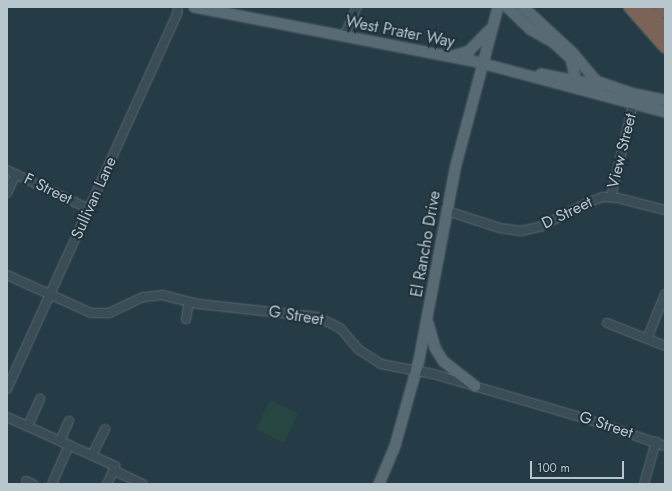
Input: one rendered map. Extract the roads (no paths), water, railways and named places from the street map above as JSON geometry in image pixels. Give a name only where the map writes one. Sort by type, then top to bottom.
[{"type":"highway","points":[[630,7],[665,47]]},
{"type":"highway","points":[[645,7],[665,30]]},
{"type":"highway","points":[[661,7],[665,11]]},
{"type":"main road","name":"West Prater Way","points":[[194,7],[481,63],[529,75],[633,105],[665,112]]},
{"type":"main road","name":"El Rancho Drive","points":[[379,484],[396,440],[417,370],[447,211],[481,63],[490,29],[498,7]]},
{"type":"main road","points":[[507,7],[531,30],[553,42],[571,59],[576,80],[594,94]]},
{"type":"main road","points":[[523,7],[531,11],[572,52],[596,81],[631,93]]},
{"type":"main road","points":[[448,56],[469,51],[490,29]]},
{"type":"main road","name":"West Prater Way","points":[[529,75],[542,74],[576,80],[665,100]]},
{"type":"main road","points":[[427,319],[440,357],[448,367],[475,386]]},
{"type":"street","name":"Sullivan Lane","points":[[7,389],[9,379],[50,295],[177,15],[178,7]]},
{"type":"street","points":[[344,37],[358,7]]},
{"type":"street","name":"View Street","points":[[611,197],[633,105]]},
{"type":"street","name":"F Street","points":[[7,170],[89,209]]},
{"type":"street","points":[[7,193],[16,174]]},
{"type":"street","name":"D Street","points":[[447,211],[500,228],[526,230],[548,224],[595,199],[611,197],[665,210]]},
{"type":"street","name":"G Street","points":[[7,275],[82,310],[100,313],[118,310],[135,300],[152,295],[190,302],[322,319],[340,328],[358,349],[373,361],[417,370],[475,386],[665,446]]},
{"type":"street","points":[[647,339],[665,294]]},
{"type":"street","points":[[186,319],[190,302]]},
{"type":"street","points":[[607,323],[665,346]]},
{"type":"street","points":[[28,426],[40,399]]},
{"type":"street","points":[[7,417],[115,466],[114,469],[143,484]]},
{"type":"street","points":[[60,441],[69,421]]},
{"type":"street","points":[[92,456],[104,429]]},
{"type":"street","points":[[644,484],[656,442]]},
{"type":"street","points":[[52,484],[70,445]]},
{"type":"street","points":[[107,484],[114,469]]}]
